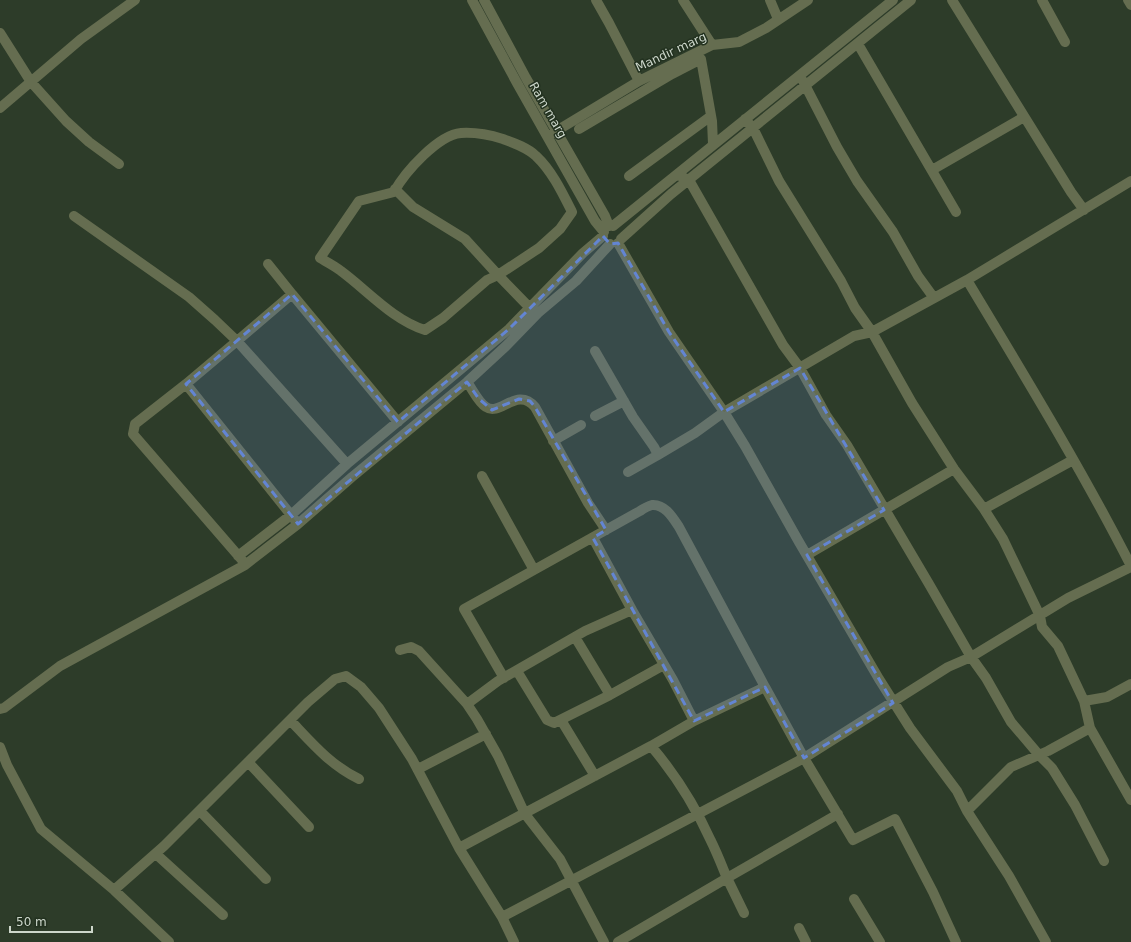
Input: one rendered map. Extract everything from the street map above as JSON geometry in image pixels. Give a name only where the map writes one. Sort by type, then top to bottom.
[{"type":"street","points":[[0,108],[81,39],[135,0]]},
{"type":"street","name":"Ram marg","points":[[472,0],[517,83],[552,133],[595,221],[611,235],[669,332],[724,412],[894,703],[910,728],[957,791],[967,811],[1010,876],[1046,942]]},
{"type":"street","points":[[484,0],[552,133]]},
{"type":"street","points":[[596,0],[639,81]]},
{"type":"street","points":[[683,0],[712,46]]},
{"type":"street","points":[[770,0],[778,19]]},
{"type":"street","name":"Mandir marg","points":[[552,133],[639,81],[712,46],[739,42],[766,28],[808,0]]},
{"type":"street","points":[[0,709],[4,708],[60,666],[245,565],[298,524],[352,477],[467,382],[506,346],[538,313],[576,281],[611,235],[713,144],[893,0]]},
{"type":"street","points":[[238,556],[291,515],[347,464],[509,329],[583,253],[611,235],[644,217],[911,0]]},
{"type":"street","points":[[952,0],[1071,192],[1084,210]]},
{"type":"street","points":[[1042,0],[1065,42]]},
{"type":"street","points":[[1128,0],[1131,5]]},
{"type":"street","points":[[0,33],[31,82],[66,121],[89,142],[119,164]]},
{"type":"street","points":[[858,44],[956,212]]},
{"type":"street","points":[[579,129],[672,74],[701,60],[711,116],[713,144]]},
{"type":"street","points":[[799,75],[806,85],[837,147],[857,181],[893,232],[918,276],[934,298]]},
{"type":"street","points":[[629,176],[711,116]]},
{"type":"street","points":[[932,170],[1024,117]]},
{"type":"street","points":[[745,119],[753,128],[779,181],[841,281],[855,308],[872,332],[912,403],[954,469],[984,509],[1003,538],[1040,616],[1042,627],[1058,646],[1084,701],[1090,728],[1131,800]]},
{"type":"street","points":[[460,133],[486,134],[513,143],[535,155],[556,181],[572,212],[560,229],[540,248],[498,275],[487,280],[443,318],[425,330],[415,327],[381,304],[341,271],[320,258],[359,201],[394,192],[402,178],[420,158],[442,140],[460,133]]},
{"type":"street","points":[[678,175],[689,180],[783,345],[800,368],[826,415],[847,445],[971,657],[986,678],[1011,722],[1052,768],[1075,805],[1104,861]]},
{"type":"street","points":[[628,472],[695,433],[724,412],[854,336],[872,332],[967,280],[1131,181]]},
{"type":"street","points":[[395,189],[413,207],[465,239],[530,308]]},
{"type":"street","points":[[74,216],[189,297],[211,316],[237,341],[347,464]]},
{"type":"street","points":[[268,264],[398,422]]},
{"type":"street","points":[[502,917],[804,758],[894,703],[948,667],[971,657],[1068,598],[1131,566],[1049,417],[967,280]]},
{"type":"street","points":[[245,565],[133,434],[135,424],[186,384],[292,294]]},
{"type":"street","points":[[595,351],[632,417],[654,446],[658,454]]},
{"type":"street","points":[[467,382],[483,405],[488,409],[492,410],[519,399],[530,401],[535,407],[553,441],[606,530]]},
{"type":"street","points":[[186,384],[298,524]]},
{"type":"street","points":[[595,416],[624,401]]},
{"type":"street","points":[[553,441],[581,425]]},
{"type":"street","points":[[984,509],[1073,460]]},
{"type":"street","points":[[807,555],[954,469]]},
{"type":"street","points":[[482,476],[534,570]]},
{"type":"street","points":[[504,678],[464,609],[640,511],[652,505],[662,507],[670,514],[804,758],[853,840],[895,819],[933,892],[956,942]]},
{"type":"street","points":[[593,538],[632,610],[673,680],[694,721]]},
{"type":"street","points":[[467,704],[504,678],[585,631],[632,610]]},
{"type":"street","points":[[576,637],[610,695]]},
{"type":"street","points":[[400,650],[410,647],[419,651],[467,704],[498,756],[526,814],[560,859],[604,942]]},
{"type":"street","points":[[517,671],[548,720],[554,723],[610,695],[664,665]]},
{"type":"street","points":[[114,890],[156,854],[290,720],[334,679],[346,676],[361,687],[379,708],[418,769],[460,848],[502,917],[514,942]]},
{"type":"street","points":[[1084,701],[1107,697],[1131,684]]},
{"type":"street","points":[[460,848],[526,814],[694,721],[765,687]]},
{"type":"street","points":[[290,720],[320,752],[347,773],[359,779]]},
{"type":"street","points":[[561,720],[595,776]]},
{"type":"street","points":[[967,811],[1012,767],[1039,755],[1090,728]]},
{"type":"street","points":[[418,769],[486,734]]},
{"type":"street","points":[[651,746],[668,766],[711,840],[744,913]]},
{"type":"street","points":[[0,747],[7,765],[41,829],[114,890],[170,942]]},
{"type":"street","points":[[248,762],[309,827]]},
{"type":"street","points":[[200,811],[266,879]]},
{"type":"street","points":[[618,942],[838,814]]},
{"type":"street","points":[[156,854],[223,915]]},
{"type":"street","points":[[854,899],[880,942]]},
{"type":"street","points":[[799,928],[806,942]]},
{"type":"highlighted area","points":[[603,236],[610,244],[618,243],[669,332],[724,412],[800,368],[847,445],[884,510],[807,555],[893,703],[804,758],[765,687],[694,721],[593,538],[606,530],[535,407],[530,401],[519,399],[492,410],[479,399],[467,382],[298,524],[186,384],[292,294],[398,422],[509,329]]}]
